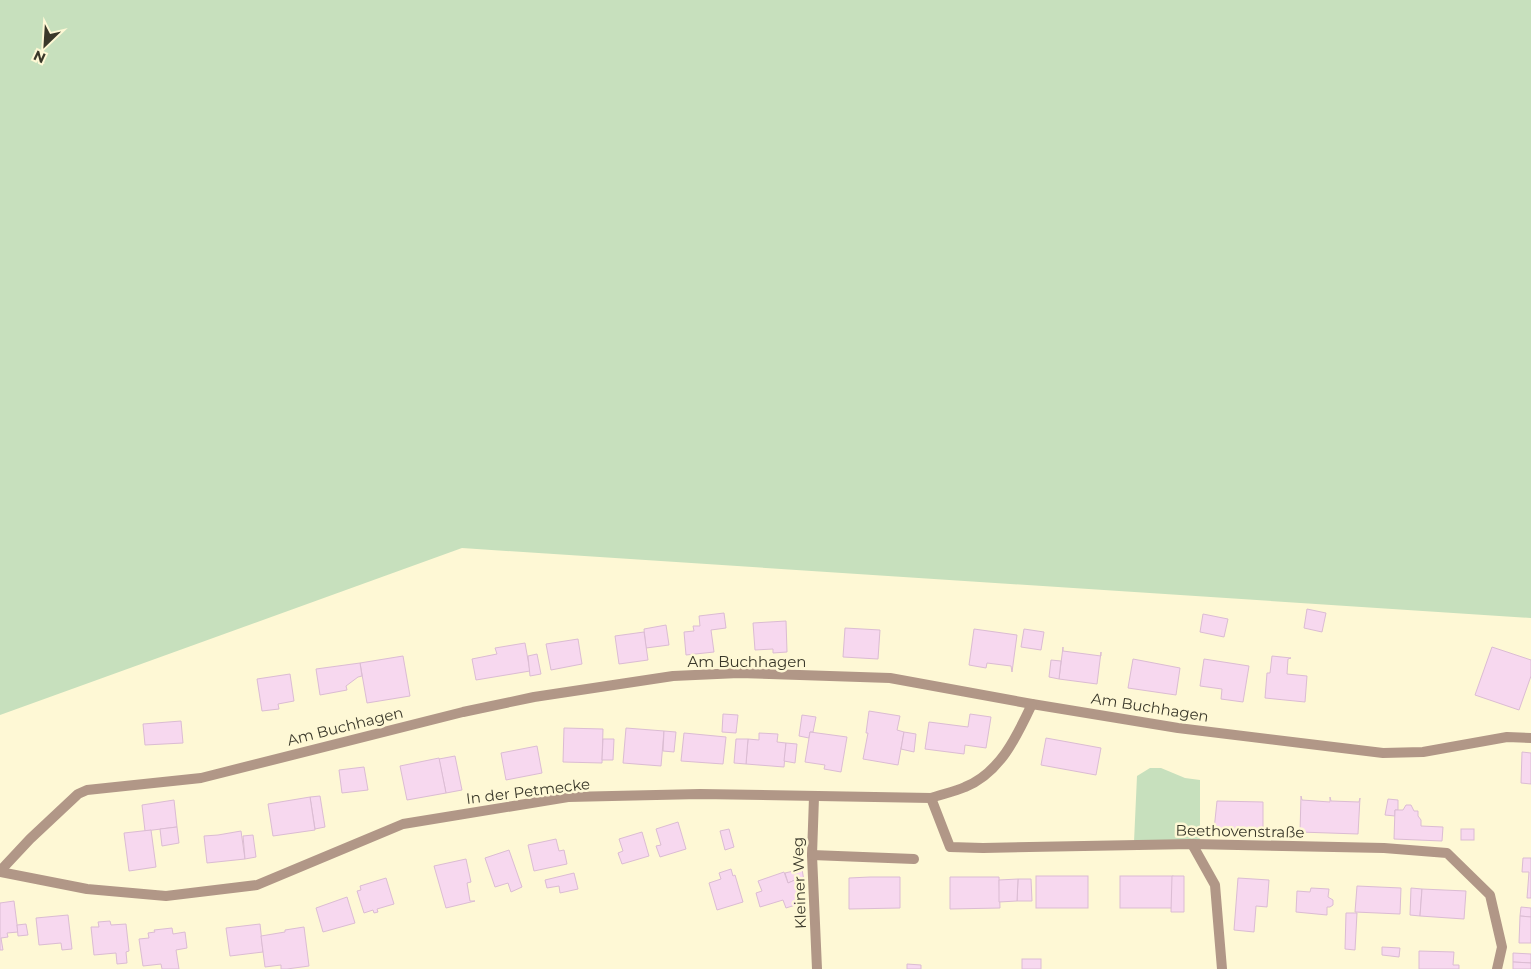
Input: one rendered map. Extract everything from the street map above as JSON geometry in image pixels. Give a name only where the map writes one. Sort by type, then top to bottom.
[{"type":"street","name":"Am Buchhagen","points":[[0,872],[30,839],[78,794],[87,790],[201,778],[463,712],[601,686],[673,676],[739,673],[890,678],[1178,728],[1383,754],[1423,752],[1507,736],[1531,738]]},
{"type":"street","name":"In der Petmecke","points":[[0,872],[87,889],[166,896],[257,885],[403,824],[568,797],[700,794],[931,798],[966,787],[990,772],[1004,756],[1032,704]]},
{"type":"street","name":"Kleiner Weg","points":[[814,797],[812,855],[817,969]]},
{"type":"street","name":"Beethovenstraße","points":[[931,798],[950,846],[983,848],[1192,844],[1384,848],[1447,853],[1490,895],[1502,947],[1497,969]]},
{"type":"street","points":[[1192,844],[1215,886],[1222,969]]},
{"type":"street","points":[[812,855],[914,859]]},
{"type":"green space","points":[[0,0],[1531,0],[1531,618],[462,548],[0,715]]},
{"type":"green space","points":[[1150,768],[1161,768],[1185,778],[1200,780],[1200,841],[1134,842],[1137,776]]},
{"type":"building","points":[[1307,609],[1326,613],[1322,632],[1304,628]]},
{"type":"building","points":[[724,613],[726,628],[711,630],[714,652],[686,655],[684,632],[694,631],[693,626],[700,626],[699,616]]},
{"type":"building","points":[[1203,614],[1228,619],[1224,637],[1200,632]]},
{"type":"building","points":[[786,621],[787,652],[773,653],[773,649],[755,650],[753,623]]},
{"type":"building","points":[[666,625],[669,645],[646,648],[644,629]]},
{"type":"building","points":[[845,628],[880,630],[878,659],[843,657]]},
{"type":"building","points":[[974,629],[1017,635],[1012,672],[1011,666],[987,663],[986,668],[969,665]]},
{"type":"building","points":[[1024,629],[1044,632],[1041,650],[1021,647]]},
{"type":"building","points":[[644,632],[648,660],[619,664],[615,636]]},
{"type":"building","points":[[578,639],[582,664],[551,670],[546,644]]},
{"type":"building","points":[[525,643],[530,671],[476,680],[472,659],[497,654],[495,648]]},
{"type":"building","points":[[1063,647],[1063,651],[1101,656],[1097,684],[1059,679]]},
{"type":"building","points":[[1492,647],[1531,660],[1531,676],[1519,710],[1475,695]]},
{"type":"building","points":[[537,654],[541,674],[530,676],[528,656]]},
{"type":"building","points":[[403,656],[410,696],[367,703],[360,663]]},
{"type":"building","points":[[1272,656],[1291,658],[1288,659],[1287,674],[1307,676],[1305,702],[1265,698],[1267,673],[1270,673]]},
{"type":"building","points":[[1133,659],[1180,668],[1176,695],[1128,688]]},
{"type":"building","points":[[1204,659],[1249,666],[1243,702],[1221,699],[1222,689],[1200,686]]},
{"type":"building","points":[[1051,660],[1061,661],[1059,679],[1049,677]]},
{"type":"building","points":[[360,663],[362,676],[346,686],[347,690],[320,695],[316,669]]},
{"type":"building","points":[[290,674],[294,701],[278,704],[279,709],[262,711],[257,679]]},
{"type":"building","points":[[869,711],[900,716],[897,730],[904,732],[898,765],[863,759],[868,733],[866,733]]},
{"type":"building","points":[[723,714],[738,715],[736,733],[722,732]]},
{"type":"building","points":[[970,714],[991,717],[986,748],[965,745],[964,754],[925,749],[929,722],[968,727]]},
{"type":"building","points":[[802,715],[816,717],[813,732],[810,732],[809,738],[799,736]]},
{"type":"building","points":[[181,721],[183,743],[145,745],[143,724]]},
{"type":"building","points":[[564,728],[603,729],[602,763],[563,762]]},
{"type":"building","points":[[626,728],[664,731],[661,766],[623,763]]},
{"type":"building","points":[[664,731],[676,732],[674,752],[663,751]]},
{"type":"building","points":[[810,732],[847,737],[841,772],[824,769],[825,765],[805,762]]},
{"type":"building","points":[[904,732],[916,734],[914,752],[901,749]]},
{"type":"building","points":[[684,733],[726,737],[723,764],[681,761]]},
{"type":"building","points":[[759,733],[778,734],[777,742],[786,743],[784,767],[746,764],[748,739],[759,740]]},
{"type":"building","points":[[1046,738],[1101,748],[1096,775],[1041,765]]},
{"type":"building","points":[[603,739],[614,739],[613,760],[602,760]]},
{"type":"building","points":[[736,739],[748,739],[746,764],[734,763]]},
{"type":"building","points":[[786,743],[797,744],[795,763],[784,761]]},
{"type":"building","points":[[537,746],[542,773],[506,780],[501,753]]},
{"type":"building","points":[[1522,752],[1531,753],[1531,784],[1521,783]]},
{"type":"building","points":[[455,756],[462,790],[446,793],[439,759]]},
{"type":"building","points":[[439,758],[446,793],[407,800],[400,766]]},
{"type":"building","points":[[364,767],[368,790],[342,793],[339,770]]},
{"type":"building","points":[[320,796],[325,827],[315,829],[310,797]]},
{"type":"building","points":[[1301,796],[1302,800],[1330,802],[1330,797],[1331,801],[1359,802],[1360,798],[1358,834],[1300,832]]},
{"type":"building","points":[[310,797],[315,830],[273,836],[268,804]]},
{"type":"building","points":[[1388,799],[1398,800],[1398,810],[1395,810],[1395,816],[1385,815]]},
{"type":"building","points":[[174,800],[177,827],[145,831],[142,805]]},
{"type":"building","points":[[1217,801],[1263,802],[1263,831],[1214,830]]},
{"type":"building","points":[[1406,805],[1411,805],[1414,811],[1418,811],[1421,826],[1443,827],[1442,841],[1394,839],[1395,810],[1403,810]]},
{"type":"building","points":[[678,822],[686,849],[660,857],[656,846],[661,845],[656,829]]},
{"type":"building","points":[[177,827],[179,843],[162,846],[160,829]]},
{"type":"building","points":[[729,829],[734,847],[725,850],[720,831]]},
{"type":"building","points":[[1461,829],[1474,829],[1474,840],[1461,840]]},
{"type":"building","points":[[151,830],[156,867],[129,871],[124,833]]},
{"type":"building","points":[[241,831],[245,859],[207,863],[204,836]]},
{"type":"building","points":[[642,832],[649,856],[622,864],[618,853],[623,851],[619,839]]},
{"type":"building","points":[[253,835],[256,857],[245,859],[243,836]]},
{"type":"building","points":[[556,839],[559,851],[564,850],[567,864],[534,871],[528,845]]},
{"type":"building","points":[[509,850],[522,887],[511,892],[508,883],[495,887],[485,858]]},
{"type":"building","points":[[1523,858],[1531,858],[1531,898],[1527,898],[1529,872],[1522,872]]},
{"type":"building","points":[[466,859],[471,882],[467,883],[470,901],[475,901],[446,908],[434,866]]},
{"type":"building","points":[[731,869],[733,876],[735,875],[743,902],[717,910],[709,883],[721,879],[719,873]]},
{"type":"building","points":[[802,869],[806,893],[799,894],[795,880],[788,883],[785,873]]},
{"type":"building","points":[[784,872],[788,883],[795,880],[802,903],[786,908],[783,900],[760,907],[756,893],[762,891],[758,881]]},
{"type":"building","points":[[574,873],[578,889],[560,893],[559,886],[547,888],[545,880]]},
{"type":"building","points":[[1036,876],[1088,876],[1088,908],[1036,908]]},
{"type":"building","points":[[1120,876],[1173,876],[1173,908],[1120,908]]},
{"type":"building","points":[[1172,876],[1184,876],[1184,912],[1171,912]]},
{"type":"building","points":[[900,877],[900,908],[849,909],[849,878]]},
{"type":"building","points":[[950,877],[999,877],[1000,908],[950,909]]},
{"type":"building","points":[[386,878],[394,904],[377,909],[378,912],[374,913],[373,910],[364,913],[357,891],[361,890],[360,886]]},
{"type":"building","points":[[1238,878],[1269,880],[1267,907],[1256,906],[1254,932],[1234,930]]},
{"type":"building","points":[[1018,879],[1031,879],[1032,901],[1017,901]]},
{"type":"building","points":[[1018,879],[1017,901],[999,902],[999,880]]},
{"type":"building","points":[[1357,886],[1401,888],[1400,914],[1355,912]]},
{"type":"building","points":[[1311,888],[1329,889],[1328,897],[1333,900],[1333,905],[1327,907],[1327,915],[1296,912],[1297,891],[1310,892]]},
{"type":"building","points":[[1411,888],[1422,889],[1420,916],[1410,915]]},
{"type":"building","points":[[1422,889],[1466,891],[1464,919],[1420,916]]},
{"type":"building","points":[[347,897],[355,923],[323,932],[316,908]]},
{"type":"building","points":[[14,901],[18,932],[7,933],[8,937],[1,938],[3,950],[0,950],[0,903]]},
{"type":"building","points":[[1521,907],[1531,908],[1531,917],[1520,916]]},
{"type":"building","points":[[1346,913],[1357,913],[1355,950],[1345,949]]},
{"type":"building","points":[[68,915],[72,949],[62,950],[61,943],[39,945],[36,918]]},
{"type":"building","points":[[1520,916],[1531,917],[1531,943],[1519,943]]},
{"type":"building","points":[[110,921],[111,925],[126,924],[129,951],[126,952],[127,963],[117,964],[116,953],[94,955],[91,927],[99,927],[98,922]]},
{"type":"building","points":[[26,924],[28,935],[18,936],[17,925]]},
{"type":"building","points":[[260,924],[263,952],[230,956],[226,928]]},
{"type":"building","points":[[304,927],[309,966],[287,969],[281,969],[281,965],[265,967],[261,936]]},
{"type":"building","points":[[172,928],[173,934],[185,932],[187,948],[176,950],[179,969],[162,969],[161,964],[143,966],[139,939],[149,938],[148,933],[155,932],[154,930]]},
{"type":"building","points":[[1382,947],[1400,948],[1399,957],[1382,955]]},
{"type":"building","points":[[1419,951],[1454,952],[1453,965],[1459,965],[1459,969],[1419,969]]},
{"type":"building","points":[[1513,953],[1531,954],[1531,963],[1513,962]]},
{"type":"building","points":[[1022,959],[1041,959],[1041,969],[1022,969]]},
{"type":"building","points":[[1513,962],[1531,963],[1531,969],[1513,969]]},
{"type":"building","points":[[907,964],[921,965],[921,969],[907,969]]}]
